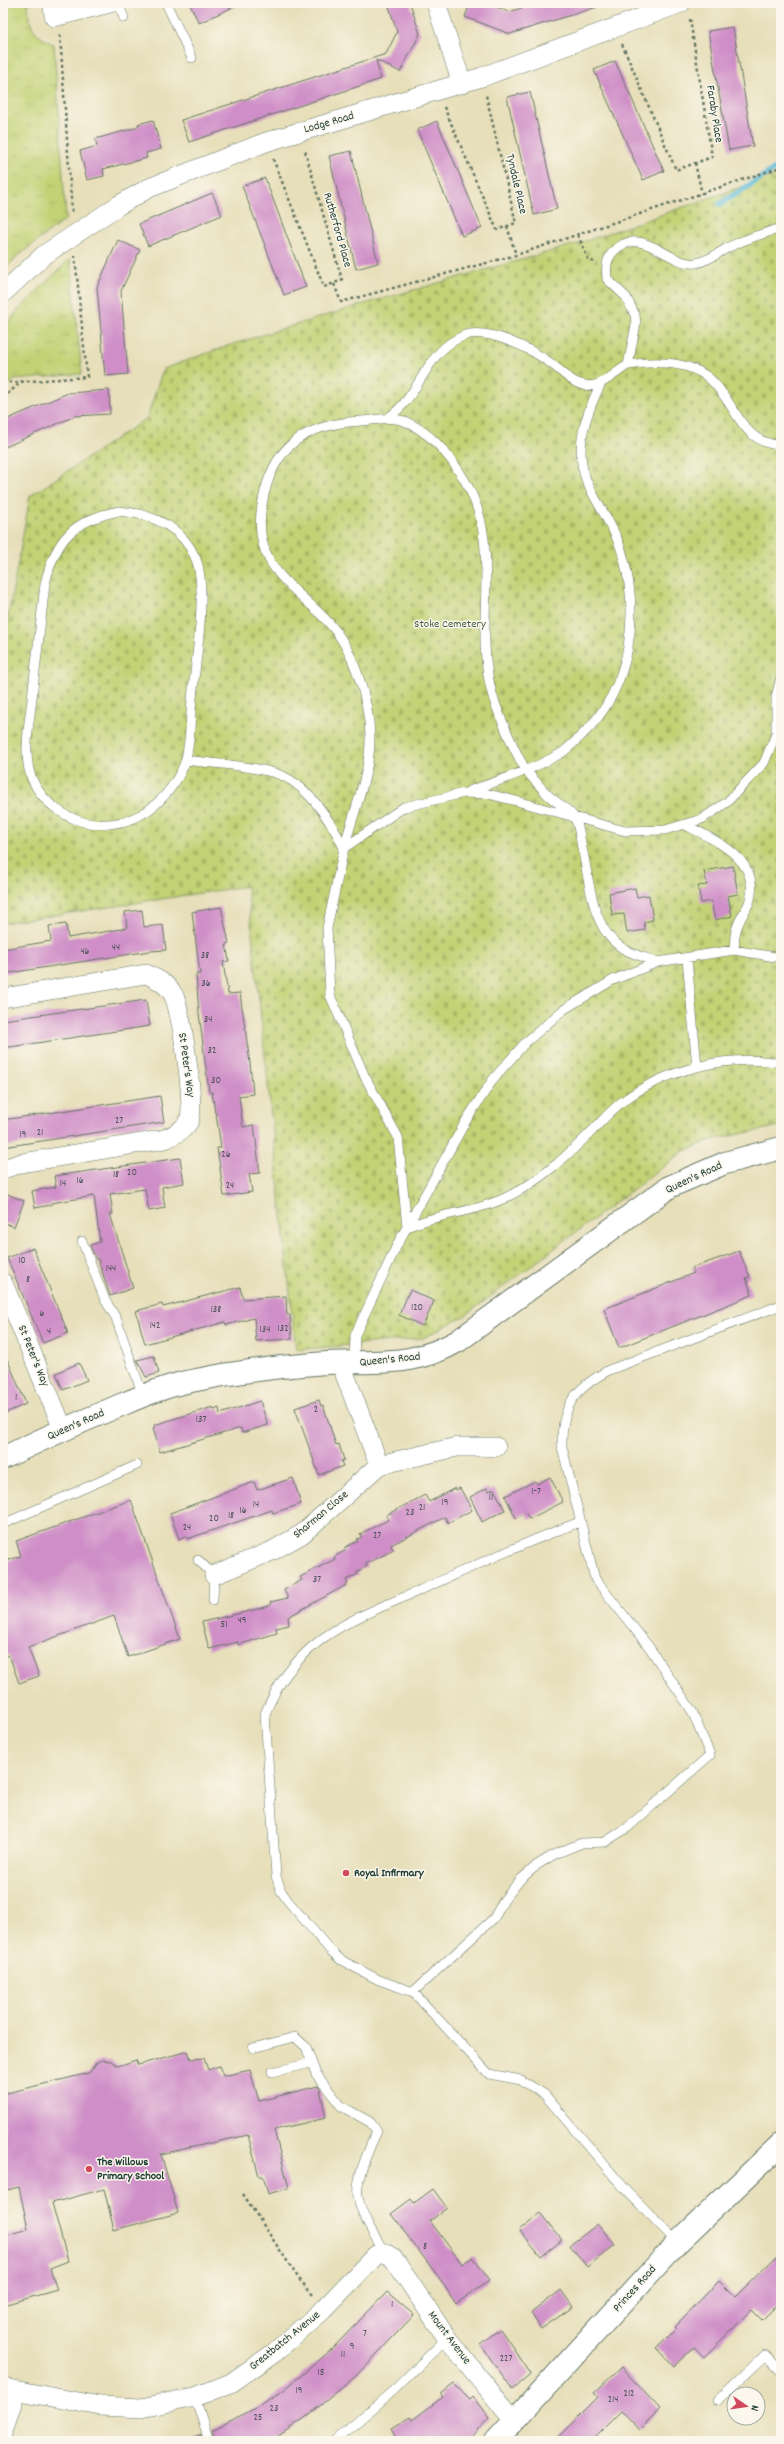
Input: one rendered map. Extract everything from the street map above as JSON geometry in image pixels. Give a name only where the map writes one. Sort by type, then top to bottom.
[{"type":"street","points":[[56,10],[110,3]]},
{"type":"street","points":[[436,3],[462,84]]},
{"type":"street","name":"Lodge Road","points":[[3,293],[44,256],[119,205],[148,188],[266,142],[438,92],[615,27],[684,7]]},
{"type":"street","name":"St Peter's Way","points":[[3,998],[146,974],[161,980],[172,993],[179,1009],[192,1104],[189,1120],[179,1132],[165,1139],[22,1163],[3,1170]]},
{"type":"street","name":"Queen's Road","points":[[3,1458],[63,1429],[143,1396],[189,1381],[315,1364],[348,1364],[415,1359],[438,1353],[458,1341],[516,1300],[669,1187],[725,1163],[781,1148]]},
{"type":"street","name":"St Peter's Way","points":[[3,1283],[63,1429]]},
{"type":"street","points":[[348,1364],[379,1465]]},
{"type":"street","name":"Sharman Close","points":[[214,1575],[272,1551],[302,1534],[379,1465],[457,1440],[496,1447]]},
{"type":"street","name":"Princes Road","points":[[496,2441],[515,2422],[677,2243],[781,2144]]},
{"type":"street","name":"Greatbatch Avenue","points":[[10,2389],[100,2406],[141,2408],[195,2397],[231,2383],[274,2353],[324,2309],[376,2255],[385,2253]]},
{"type":"street","name":"Mount Avenue","points":[[385,2253],[393,2258],[447,2338],[515,2422]]},
{"type":"street","points":[[3,2432],[10,2389]]},
{"type":"lane","points":[[118,3],[124,18]]},
{"type":"lane","points":[[166,3],[192,58]]},
{"type":"lane","points":[[628,365],[636,324],[635,315],[626,297],[607,279],[606,267],[611,254],[617,248],[630,243],[649,244],[677,260],[696,263],[712,258],[754,236],[781,228]]},
{"type":"lane","points":[[389,417],[409,400],[433,358],[444,348],[465,335],[479,334],[508,340],[552,364],[574,382],[584,386],[601,384]]},
{"type":"lane","points":[[344,848],[404,807],[464,793],[557,756],[590,728],[612,697],[624,667],[630,642],[630,595],[621,550],[609,520],[587,482],[581,458],[581,436],[588,408],[601,384],[628,365],[661,362],[675,364],[699,372],[720,389],[733,412],[755,437],[770,444],[781,445]]},
{"type":"lane","points":[[407,1227],[398,1137],[365,1078],[330,995],[327,928],[344,848],[370,752],[369,723],[363,694],[348,649],[331,625],[279,576],[269,560],[261,536],[261,511],[266,481],[279,457],[298,439],[325,425],[389,417],[419,429],[437,444],[465,481],[476,504],[487,565],[486,629],[488,674],[492,696],[525,769],[550,797],[574,817],[598,917],[608,936],[624,949],[658,962]]},
{"type":"lane","points":[[118,511],[152,516],[176,531],[188,543],[196,558],[202,590],[186,760],[170,788],[146,812],[130,821],[107,825],[88,823],[72,818],[42,796],[32,778],[28,744],[45,584],[50,564],[60,543],[72,530],[86,520],[118,511]]},
{"type":"lane","points":[[464,793],[488,794],[625,831],[665,830],[702,819],[727,802],[764,763],[776,734],[776,697],[781,677]]},
{"type":"lane","points":[[186,760],[275,773],[292,781],[309,797],[337,832],[344,848]]},
{"type":"lane","points":[[685,825],[735,853],[746,867],[751,884],[749,902],[736,931],[734,950]]},
{"type":"lane","points":[[348,1364],[355,1335],[366,1309],[407,1227],[467,1119],[494,1078],[525,1042],[563,1010],[613,980],[658,962],[687,959],[734,950],[781,958]]},
{"type":"lane","points":[[687,959],[697,1067]]},
{"type":"lane","points":[[407,1227],[429,1218],[475,1208],[509,1197],[558,1165],[622,1101],[663,1076],[697,1067],[736,1061],[781,1063]]},
{"type":"lane","points":[[82,1241],[105,1300],[116,1318],[143,1396]]},
{"type":"lane","points":[[413,1992],[494,1918],[504,1900],[520,1880],[538,1864],[555,1854],[582,1843],[605,1842],[627,1828],[710,1755],[692,1711],[649,1647],[595,1579],[562,1447],[562,1427],[568,1405],[578,1391],[590,1380],[609,1370],[781,1305]]},
{"type":"lane","points":[[3,1524],[137,1465]]},
{"type":"lane","points":[[580,1522],[535,1539],[357,1618],[319,1641],[293,1666],[273,1693],[265,1714],[276,1868],[281,1891],[330,1950],[341,1960],[379,1980],[413,1992],[489,2074],[521,2080],[544,2094],[625,2189],[677,2243]]},
{"type":"lane","points":[[198,1560],[214,1575],[212,1600]]},
{"type":"lane","points":[[253,2048],[295,2037],[306,2047],[316,2074],[341,2106],[370,2122],[377,2131],[363,2165],[358,2195],[368,2225],[385,2253]]},
{"type":"lane","points":[[272,2072],[311,2063]]},
{"type":"lane","points":[[335,2441],[395,2388],[447,2338]]},
{"type":"lane","points":[[717,2401],[765,2355],[781,2370]]},
{"type":"lane","points":[[195,2397],[209,2441]]},
{"type":"path","name":"Faraby Place","points":[[615,27],[676,170],[712,157],[684,7]]},
{"type":"path","points":[[3,384],[22,381],[87,377],[56,10]]},
{"type":"path","name":"Tyndale Place","points":[[438,92],[497,230],[516,223],[482,77]]},
{"type":"path","name":"Rutherford Place","points":[[266,142],[324,287],[342,280],[300,132]]},
{"type":"path","points":[[694,163],[702,194]]},
{"type":"path","points":[[334,284],[341,302],[516,255],[781,167]]},
{"type":"path","points":[[506,226],[516,255]]},
{"type":"path","points":[[578,235],[588,259],[606,267]]},
{"type":"path","points":[[3,398],[22,381]]},
{"type":"path","points":[[243,2194],[298,2279],[324,2309]]},
{"type":"green space","points":[[3,3],[28,3],[29,17],[34,29],[42,38],[54,44],[66,219],[19,255],[3,271]]},
{"type":"green space","name":"Stoke Cemetery","points":[[781,173],[781,1126],[715,1139],[684,1151],[466,1315],[423,1338],[296,1350],[247,886],[3,923],[3,645],[30,496],[147,418],[163,369],[230,345],[357,306],[580,243]]},
{"type":"green space","points":[[70,259],[82,374],[14,380],[3,390],[3,331],[16,312]]},
{"type":"building","points":[[189,3],[242,3],[199,23]]},
{"type":"building","points":[[388,3],[410,3],[420,34],[400,72],[376,60],[381,79],[189,142],[181,120],[386,54],[397,32]]},
{"type":"building","points":[[470,3],[486,3],[509,12],[537,3],[596,3],[597,7],[510,34],[465,17]]},
{"type":"building","points":[[733,27],[753,146],[729,150],[708,31]]},
{"type":"building","points":[[615,61],[664,171],[643,180],[594,70]]},
{"type":"building","points":[[530,92],[557,209],[534,215],[507,97]]},
{"type":"building","points":[[153,120],[161,149],[146,153],[147,158],[103,169],[104,176],[87,180],[80,151],[97,146],[95,139],[139,127],[138,124]]},
{"type":"building","points":[[437,121],[482,228],[462,236],[417,130]]},
{"type":"building","points":[[351,151],[378,263],[356,269],[329,156]]},
{"type":"building","points":[[265,178],[306,287],[284,295],[242,186]]},
{"type":"building","points":[[212,193],[222,215],[148,246],[139,224]]},
{"type":"building","points":[[118,240],[140,250],[121,291],[128,374],[105,376],[97,287]]},
{"type":"building","points":[[109,390],[110,414],[75,416],[3,448],[3,421],[68,393]]},
{"type":"building","points":[[733,866],[738,894],[728,896],[732,916],[715,920],[711,901],[701,903],[698,886],[707,885],[704,871]]},
{"type":"building","points":[[635,888],[637,897],[649,895],[653,920],[644,922],[645,930],[627,933],[624,914],[612,915],[609,893]]},
{"type":"building","points":[[221,907],[229,943],[226,944],[229,961],[223,962],[228,994],[240,993],[250,1063],[253,1094],[239,1096],[243,1127],[254,1125],[260,1173],[249,1174],[252,1192],[224,1196],[217,1148],[221,1148],[212,1092],[209,1092],[199,1013],[196,974],[200,974],[192,912]]},
{"type":"building","points":[[142,910],[144,927],[163,925],[166,950],[150,951],[3,974],[3,949],[51,941],[49,926],[66,924],[68,938],[127,928],[125,912]]},
{"type":"building","points":[[146,1000],[150,1026],[3,1048],[3,1020]]},
{"type":"building","points":[[160,1096],[164,1122],[3,1147],[3,1120]]},
{"type":"building","points":[[180,1158],[184,1183],[162,1187],[165,1208],[149,1211],[145,1189],[110,1194],[113,1214],[110,1214],[133,1288],[110,1296],[98,1259],[96,1259],[90,1245],[100,1242],[94,1196],[51,1203],[51,1205],[35,1208],[32,1191],[56,1187],[54,1176]]},
{"type":"building","points":[[7,1194],[24,1201],[14,1227],[3,1222],[3,1205]]},
{"type":"building","points":[[33,1248],[68,1333],[43,1343],[7,1258]]},
{"type":"building","points":[[739,1251],[750,1277],[746,1278],[752,1295],[619,1348],[604,1309],[694,1273],[692,1268]]},
{"type":"building","points":[[240,1287],[243,1299],[286,1296],[287,1315],[290,1315],[292,1339],[256,1341],[254,1318],[226,1325],[225,1322],[145,1344],[136,1311],[162,1304],[163,1307]]},
{"type":"building","points":[[410,1290],[434,1301],[423,1326],[399,1315]]},
{"type":"building","points":[[3,1349],[26,1404],[3,1414]]},
{"type":"building","points":[[154,1356],[159,1373],[146,1377],[137,1360]]},
{"type":"building","points":[[79,1363],[87,1380],[63,1390],[56,1373]]},
{"type":"building","points":[[319,1400],[321,1406],[323,1405],[336,1445],[339,1444],[344,1460],[341,1461],[343,1466],[319,1475],[295,1408]]},
{"type":"building","points":[[260,1401],[268,1425],[242,1433],[241,1428],[160,1452],[153,1428],[155,1427],[154,1425],[213,1407],[214,1410],[219,1408],[220,1414]]},
{"type":"building","points":[[550,1477],[563,1502],[529,1519],[526,1513],[516,1518],[505,1496],[535,1481],[537,1484]]},
{"type":"building","points":[[293,1478],[301,1504],[273,1513],[272,1510],[187,1539],[186,1536],[179,1539],[170,1513],[254,1482],[257,1490]]},
{"type":"building","points":[[455,1488],[456,1490],[460,1488],[472,1510],[448,1523],[445,1517],[391,1545],[393,1550],[366,1564],[367,1566],[357,1572],[358,1574],[346,1580],[348,1584],[288,1617],[289,1625],[276,1628],[277,1633],[238,1645],[238,1642],[209,1649],[202,1622],[258,1609],[271,1605],[270,1602],[288,1598],[284,1590],[302,1580],[300,1577],[335,1559],[334,1557],[346,1550],[344,1548],[358,1541],[357,1539],[362,1537],[360,1534],[388,1520],[386,1515],[425,1495],[429,1502]]},
{"type":"building","points":[[487,1488],[489,1491],[494,1489],[505,1510],[482,1522],[470,1497]]},
{"type":"building","points":[[131,1500],[180,1639],[128,1657],[114,1616],[28,1647],[39,1676],[19,1683],[9,1655],[3,1658],[3,1562],[21,1556],[16,1541]]},
{"type":"building","points":[[188,2051],[191,2059],[204,2058],[208,2070],[219,2066],[223,2076],[250,2070],[259,2101],[318,2086],[320,2089],[326,2118],[274,2130],[289,2188],[268,2194],[263,2176],[259,2176],[248,2135],[161,2154],[178,2213],[114,2230],[104,2189],[52,2203],[68,2261],[50,2268],[57,2290],[3,2305],[3,2236],[28,2229],[19,2187],[3,2191],[3,2094],[89,2073],[96,2063],[101,2060],[111,2061],[118,2066],[136,2060],[138,2065]]},
{"type":"building","points":[[433,2189],[447,2208],[430,2221],[462,2264],[473,2257],[489,2280],[456,2304],[440,2279],[391,2214],[411,2199],[414,2203]]},
{"type":"building","points":[[540,2213],[562,2240],[541,2257],[519,2230]]},
{"type":"building","points":[[598,2224],[615,2245],[587,2267],[570,2245]]},
{"type":"building","points":[[781,2252],[781,2301],[762,2320],[752,2310],[704,2357],[694,2347],[674,2366],[657,2348],[676,2329],[674,2327],[719,2281],[735,2297]]},
{"type":"building","points":[[561,2290],[573,2307],[541,2329],[531,2313]]},
{"type":"building","points":[[387,2292],[414,2315],[355,2377],[305,2418],[271,2441],[215,2441],[212,2430],[262,2405],[284,2390],[331,2350]]},
{"type":"building","points":[[500,2329],[531,2374],[513,2390],[480,2344]]},
{"type":"building","points":[[621,2367],[660,2409],[639,2430],[621,2411],[591,2441],[554,2441],[598,2397],[594,2393]]},
{"type":"building","points":[[454,2384],[470,2400],[473,2397],[489,2418],[468,2441],[399,2441],[392,2428],[410,2417],[412,2420],[443,2397],[441,2394]]},
{"type":"building","points":[[201,2435],[203,2441],[189,2441]]},
{"type":"waterway","points":[[720,204],[781,165]]},
{"type":"place","name":"Royal Infirmary","points":[[346,1873]]},
{"type":"place","name":"The Willows Primary School","points":[[89,2169]]}]
